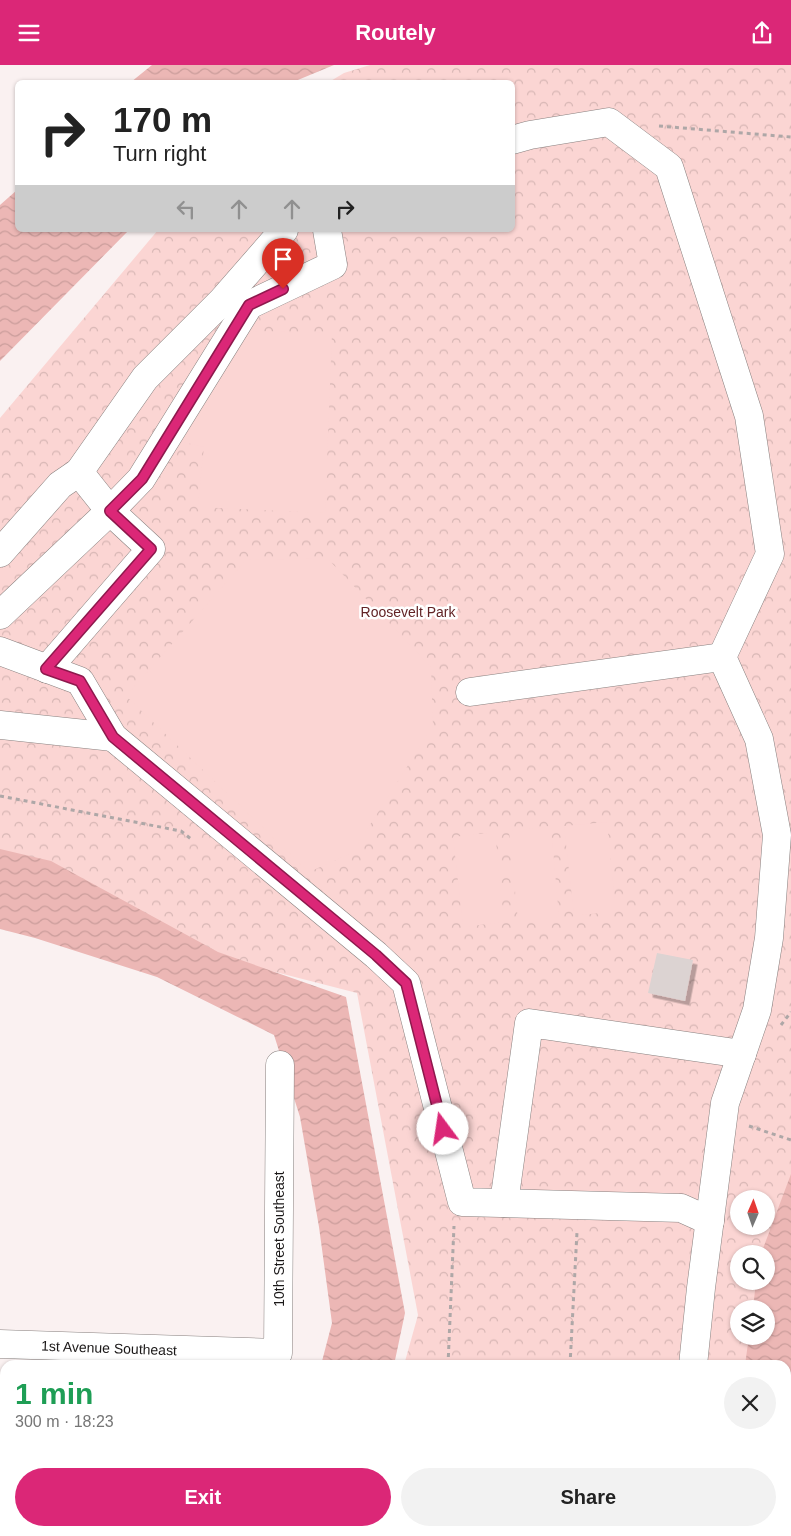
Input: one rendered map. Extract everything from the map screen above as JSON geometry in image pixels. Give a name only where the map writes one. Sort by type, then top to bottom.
[{"type":"street","points":[[515,139],[609,122],[669,167],[749,416],[770,554],[722,657],[758,739],[777,835],[770,938],[758,1010],[725,1103],[694,1360]]},
{"type":"street","points":[[0,615],[142,479],[241,297],[283,232]]},
{"type":"street","points":[[0,553],[60,485],[79,472],[145,378],[241,297],[333,265],[327,232]]},
{"type":"street","points":[[46,669],[151,549],[110,511],[79,472]]},
{"type":"street","points":[[0,651],[80,681],[113,737],[376,955],[406,983],[462,1201],[681,1208],[710,1221]]},
{"type":"street","points":[[470,692],[722,657]]},
{"type":"street","points":[[0,725],[113,737]]},
{"type":"street","points":[[504,1203],[529,1023],[742,1053]]},
{"type":"street","name":"10th Street Southeast","points":[[218,1359],[278,1353],[280,1065]]},
{"type":"street","name":"1st Avenue Southeast","points":[[0,1344],[81,1356],[218,1359]]},
{"type":"path","points":[[657,126],[791,137]]},
{"type":"path","points":[[0,796],[181,831],[197,843]]},
{"type":"path","points":[[766,1133],[791,1140]]},
{"type":"path","points":[[570,1360],[578,1223]]},
{"type":"path","points":[[448,1360],[454,1224]]},
{"type":"green space","name":"Roosevelt Park","points":[[370,65],[791,65],[791,1360],[405,1360],[418,1315],[357,993],[0,901],[0,418],[156,232],[515,232],[515,80],[332,80],[344,73]]},
{"type":"green space","points":[[240,331],[332,333],[325,513],[198,507],[204,447],[161,437]]},
{"type":"green space","points":[[327,558],[431,667],[433,726],[352,853],[309,872],[126,696],[246,560]]},
{"type":"green space","points":[[607,822],[616,911],[574,916],[564,826]]},
{"type":"green space","points":[[551,826],[559,917],[518,921],[509,831]]},
{"type":"green space","points":[[495,832],[504,922],[463,927],[453,837]]},
{"type":"water","points":[[152,65],[334,65],[298,80],[133,80]]},
{"type":"water","points":[[15,192],[15,232],[127,232],[0,361],[0,205]]},
{"type":"water","points":[[0,849],[51,861],[218,952],[346,997],[405,1313],[395,1360],[322,1360],[332,1323],[319,1227],[300,1117],[274,1035],[157,977],[35,938],[0,929]]},
{"type":"water","points":[[791,1174],[791,1360],[746,1360],[748,1345],[775,1345],[775,1300],[754,1300],[755,1290],[775,1290],[775,1245],[764,1245],[768,1235],[775,1235],[775,1217]]},
{"type":"building","points":[[657,953],[693,960],[685,1001],[648,993]]},
{"type":"route","points":[[283,289],[249,305],[142,479],[110,511],[151,549],[46,669],[80,681],[113,737],[376,955],[406,983],[443,1129]]}]
